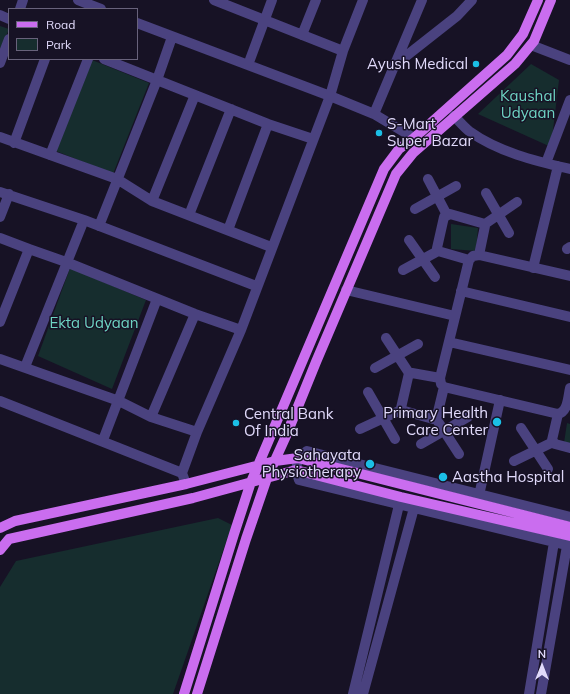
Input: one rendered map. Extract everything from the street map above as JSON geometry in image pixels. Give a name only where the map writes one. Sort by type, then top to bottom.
[{"type":"main road","points":[[184,694],[251,482],[384,169],[399,149],[414,138],[507,55],[523,34],[538,0]]},
{"type":"main road","points":[[197,694],[267,478],[396,174],[413,153],[515,64],[531,45],[551,0]]},
{"type":"main road","points":[[0,528],[15,521],[186,484],[275,461],[298,458],[478,499],[555,533]]},
{"type":"main road","points":[[0,550],[9,539],[193,498],[296,470],[569,537]]},
{"type":"street","points":[[78,0],[98,8]]},
{"type":"street","points":[[214,0],[343,51]]},
{"type":"street","points":[[248,65],[272,0]]},
{"type":"street","points":[[302,35],[316,0]]},
{"type":"street","points":[[186,484],[182,473],[197,432],[240,330],[330,96],[343,51],[363,0]]},
{"type":"street","points":[[374,114],[422,0]]},
{"type":"street","points":[[394,65],[457,16],[472,0]]},
{"type":"street","points":[[138,23],[374,114],[414,138]]},
{"type":"street","points":[[99,226],[157,80],[172,37]]},
{"type":"street","points":[[0,63],[8,42]]},
{"type":"street","points":[[531,45],[570,60]]},
{"type":"street","points":[[14,143],[45,60]]},
{"type":"street","points":[[50,155],[88,60]]},
{"type":"street","points":[[107,60],[268,124],[313,139]]},
{"type":"street","points":[[152,201],[195,95]]},
{"type":"street","points":[[546,163],[568,115],[570,100]]},
{"type":"street","points":[[189,215],[231,109]]},
{"type":"street","points":[[454,116],[468,130],[504,150],[570,169]]},
{"type":"street","points":[[228,230],[268,124]]},
{"type":"street","points":[[0,137],[117,179],[152,201],[271,247]]},
{"type":"street","points":[[533,268],[558,166]]},
{"type":"street","points":[[428,179],[447,215]]},
{"type":"street","points":[[415,209],[456,186]]},
{"type":"street","points":[[0,217],[4,193],[84,220],[256,286]]},
{"type":"street","points":[[486,193],[509,233]]},
{"type":"street","points":[[479,255],[485,224],[517,202]]},
{"type":"street","points":[[438,251],[437,248],[444,217],[447,215],[450,214],[485,224]]},
{"type":"street","points":[[24,367],[84,220]]},
{"type":"street","points":[[0,238],[66,262],[156,299],[240,330]]},
{"type":"street","points":[[409,240],[435,277]]},
{"type":"street","points":[[0,322],[29,249]]},
{"type":"street","points":[[403,270],[438,251],[469,260]]},
{"type":"street","points":[[459,454],[435,417],[449,342],[469,260],[473,256],[479,255],[570,276]]},
{"type":"street","points":[[346,290],[455,316]]},
{"type":"street","points":[[461,291],[570,318]]},
{"type":"street","points":[[103,440],[119,401],[156,299]]},
{"type":"street","points":[[151,417],[195,314]]},
{"type":"street","points":[[386,338],[409,374],[401,410]]},
{"type":"street","points":[[449,342],[570,370]]},
{"type":"street","points":[[375,368],[418,344]]},
{"type":"street","points":[[0,359],[119,401],[151,417],[197,432]]},
{"type":"street","points":[[409,374],[412,373],[500,400],[564,410]]},
{"type":"street","points":[[553,442],[552,438],[564,410],[570,388]]},
{"type":"street","points":[[368,392],[395,439]]},
{"type":"street","points":[[500,400],[478,499],[570,517]]},
{"type":"street","points":[[0,401],[103,440],[182,473]]},
{"type":"street","points":[[360,429],[401,410],[433,418],[435,417]]},
{"type":"street","points":[[421,444],[468,417]]},
{"type":"street","points":[[521,428],[548,469]]},
{"type":"street","points":[[514,461],[553,442],[570,448]]},
{"type":"street","points":[[298,458],[296,470],[299,480],[399,505],[555,533],[530,694]]},
{"type":"street","points":[[353,694],[399,505]]},
{"type":"street","points":[[363,694],[414,508]]},
{"type":"street","points":[[541,694],[569,537]]},
{"type":"green space","points":[[0,26],[8,29],[8,31],[0,51]]},
{"type":"green space","points":[[92,60],[149,83],[113,174],[56,151]]},
{"type":"green space","name":"Kaushal Udyaan","points":[[531,64],[559,80],[551,147],[478,114]]},
{"type":"green space","points":[[451,224],[478,228],[476,251],[451,249]]},
{"type":"green space","name":"Ekta Udyaan","points":[[70,268],[146,300],[112,389],[38,356]]},
{"type":"green space","points":[[567,423],[570,424],[570,446],[564,443]]},
{"type":"green space","points":[[218,518],[232,525],[173,694],[0,694],[0,587],[16,561]]},
{"type":"place","name":"Ayush Medical","points":[[476,64]]},
{"type":"place","name":"S-Mart Super Bazar","points":[[379,133]]},
{"type":"place","name":"Primary Health Care Center","points":[[497,422]]},
{"type":"place","name":"Central Bank Of India","points":[[236,423]]},
{"type":"place","name":"Sahayata Physiotherapy","points":[[370,464]]},
{"type":"place","name":"Aastha Hospital","points":[[443,477]]}]
